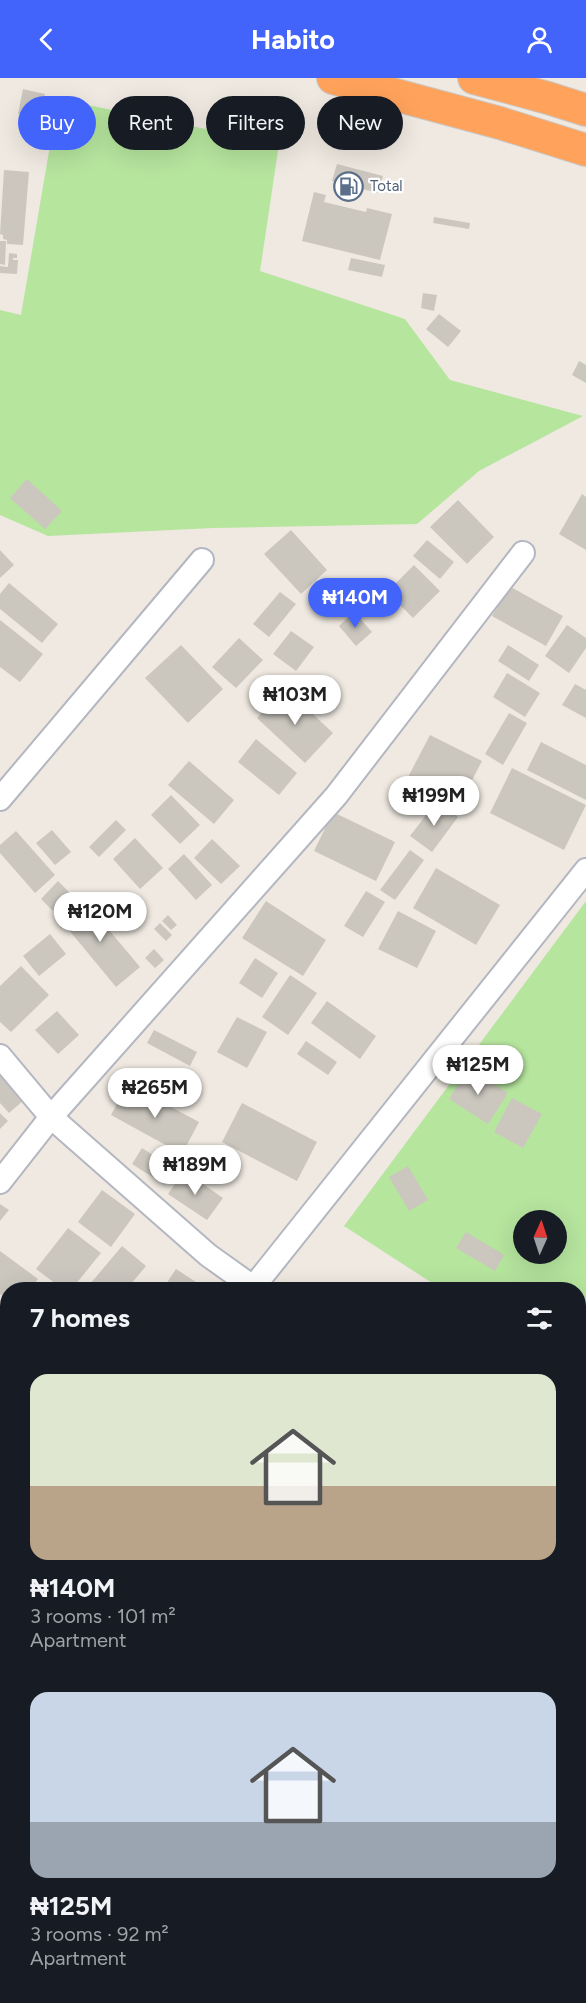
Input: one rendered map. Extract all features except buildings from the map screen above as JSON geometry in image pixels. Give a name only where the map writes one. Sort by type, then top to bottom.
[{"type":"highway","points":[[333,78],[500,123],[586,150]]},
{"type":"highway","points":[[474,78],[550,88],[586,110]]},
{"type":"street","points":[[0,1182],[51,1117],[336,796],[523,553]]},
{"type":"street","points":[[0,799],[202,560]]},
{"type":"street","points":[[260,1282],[586,870]]},
{"type":"street","points":[[0,1056],[51,1117],[208,1255],[245,1282]]},
{"type":"green space","points":[[96,107],[108,109],[108,150],[194,150],[194,127],[206,129],[206,150],[278,150],[260,271],[405,319],[450,380],[583,416],[479,471],[417,524],[213,528],[48,536],[0,515],[0,310],[21,315],[49,150],[96,150]]},
{"type":"green space","points":[[586,901],[586,1282],[431,1282],[344,1226]]},
{"type":"place","name":"Total","points":[[349,186]]}]
